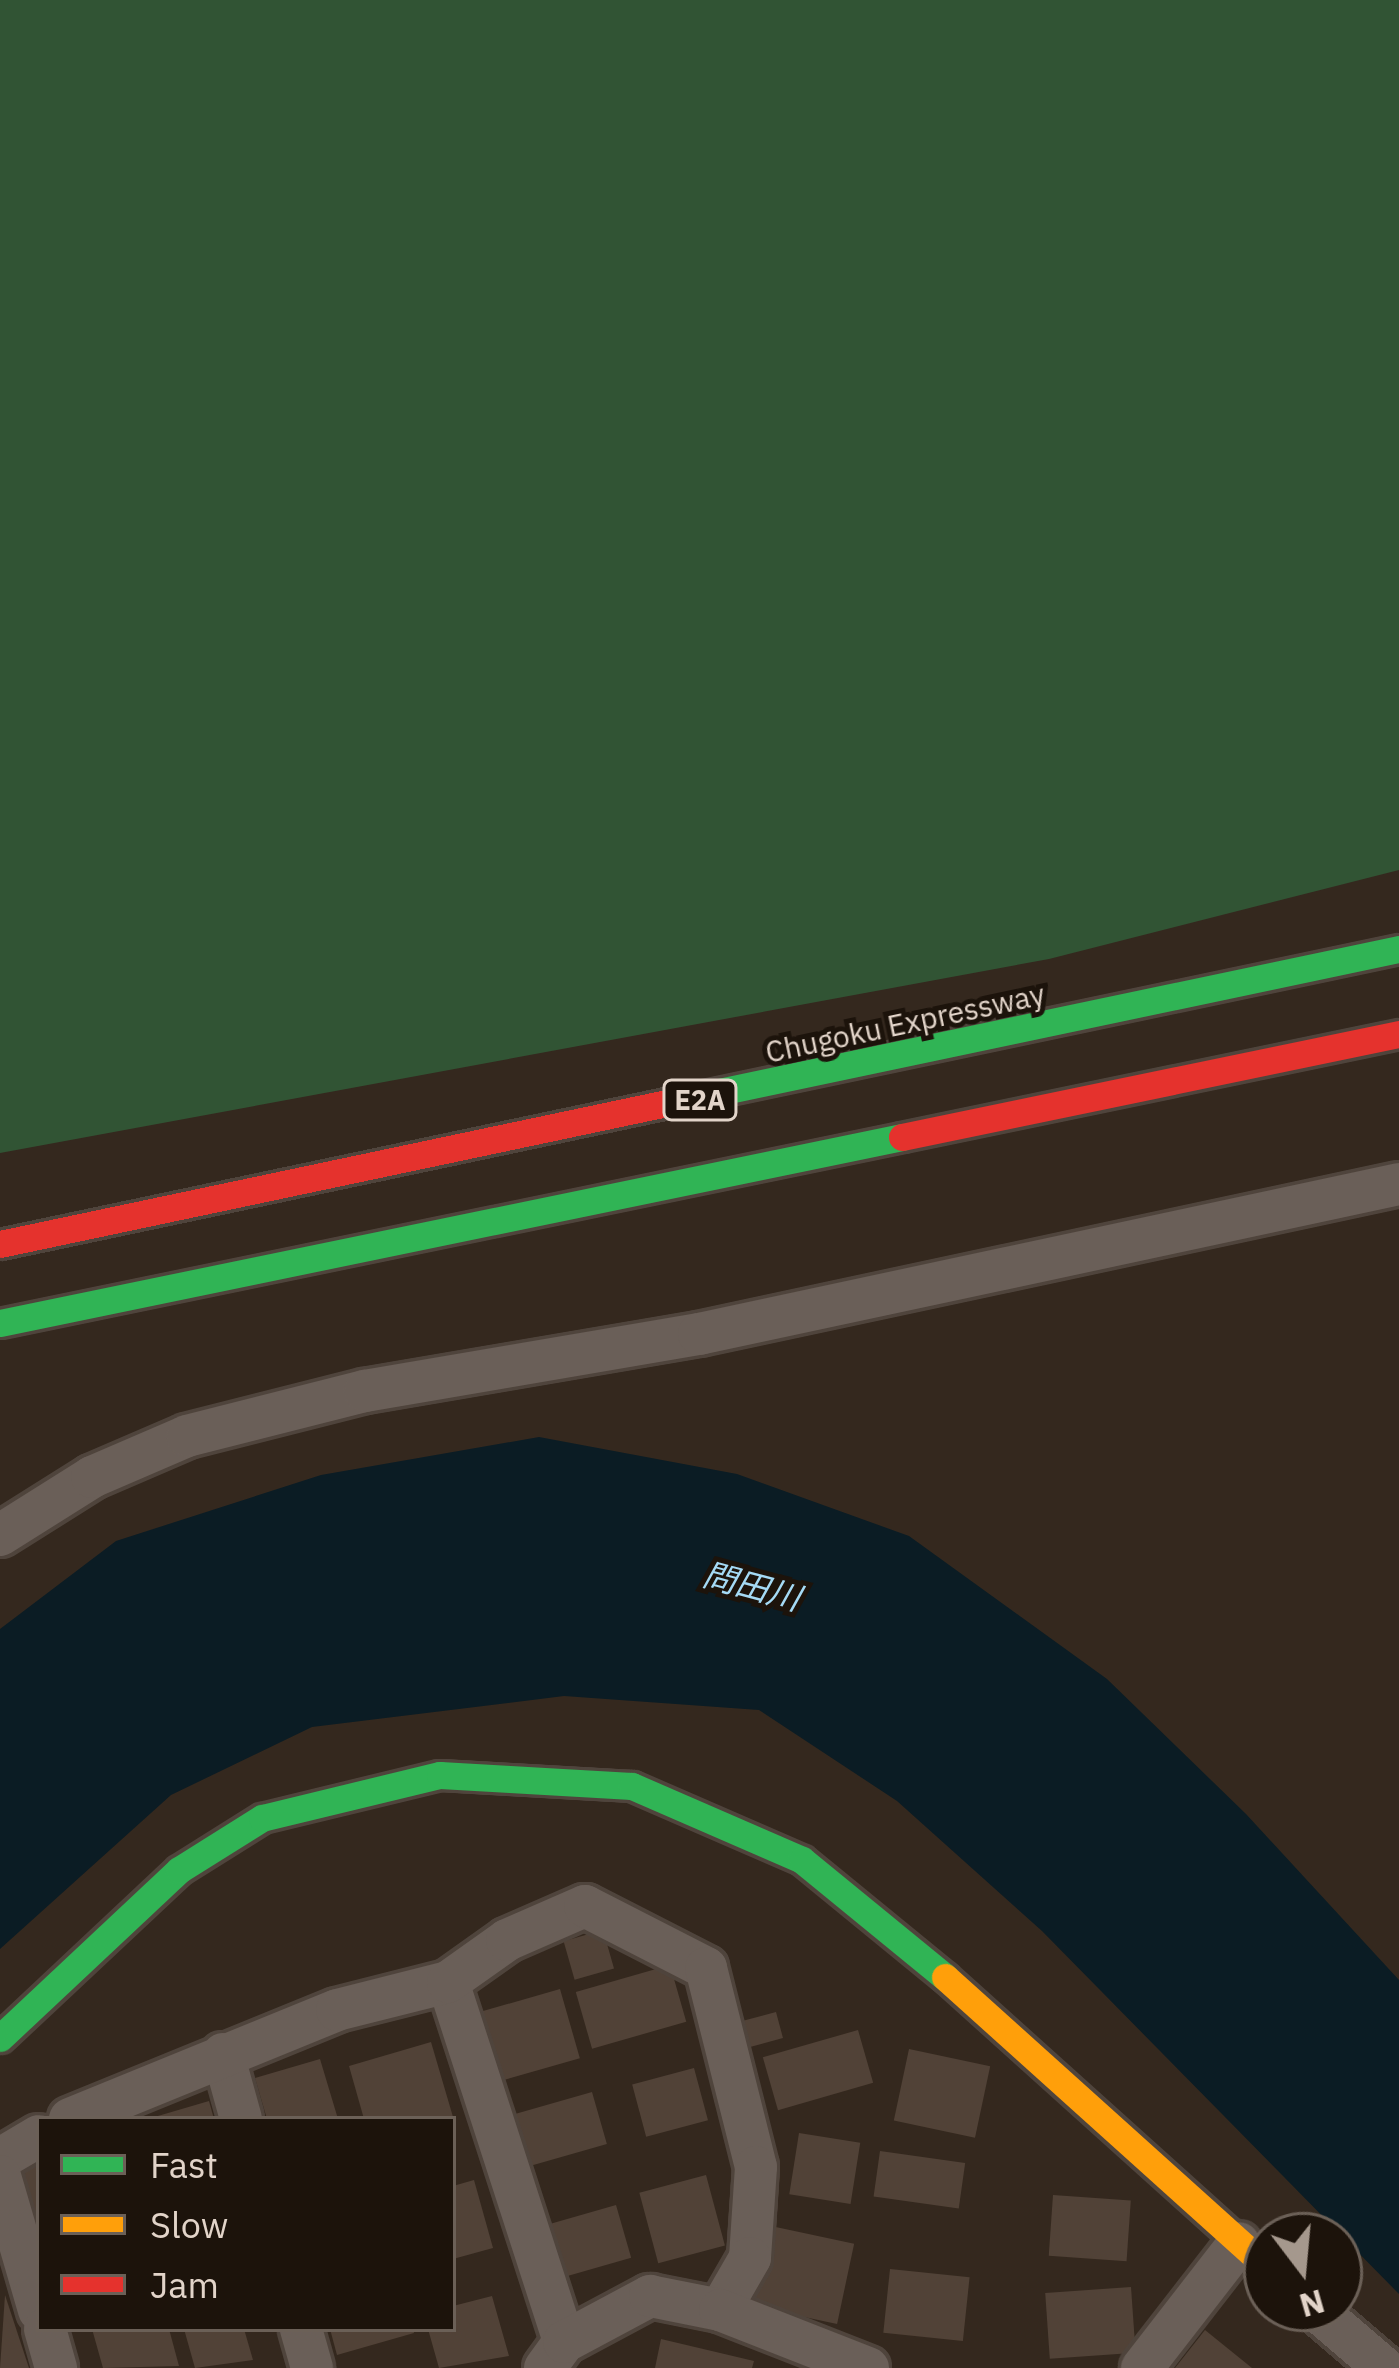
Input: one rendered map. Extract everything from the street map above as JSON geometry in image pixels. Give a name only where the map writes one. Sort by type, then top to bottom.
[{"type":"main road","name":"Chugoku Expressway","points":[[0,1244],[1399,949]]},
{"type":"main road","points":[[0,1324],[1399,1034]]},
{"type":"main road","points":[[0,2038],[178,1870],[262,1817],[440,1775],[632,1786],[818,1873],[1243,2246]]},
{"type":"street","points":[[0,1535],[92,1477],[187,1436],[320,1402],[699,1334],[1399,1184]]},
{"type":"street","points":[[77,2116],[223,2054],[448,1982],[507,1940],[585,1906],[706,1968],[756,2167],[749,2258],[720,2310]]},
{"type":"street","points":[[448,1982],[554,2355],[650,2296],[720,2310],[868,2368]]},
{"type":"street","points":[[223,2054],[241,2116]]},
{"type":"street","points":[[0,2158],[36,2137]]},
{"type":"street","points":[[0,2176],[36,2300]]},
{"type":"street","points":[[1142,2368],[1243,2265]]},
{"type":"street","points":[[46,2332],[56,2368]]},
{"type":"street","points":[[302,2332],[312,2368]]},
{"type":"street","points":[[1342,2332],[1384,2368]]},
{"type":"green space","points":[[0,0],[1399,0],[1399,870],[1049,959],[0,1153]]},
{"type":"water","name":"問田川","points":[[539,1437],[737,1474],[909,1536],[1107,1679],[1246,1814],[1399,1980],[1399,2294],[1363,2257],[1363,2212],[1318,2212],[1042,1931],[897,1801],[759,1710],[564,1696],[312,1727],[171,1795],[0,1949],[0,1629],[116,1541],[321,1475]]},
{"type":"building","points":[[603,1930],[614,1968],[575,1980],[564,1941]]},
{"type":"building","points":[[670,1965],[686,2022],[592,2049],[576,1992]]},
{"type":"building","points":[[560,1989],[580,2058],[502,2081],[482,2011]]},
{"type":"building","points":[[776,2012],[783,2038],[748,2047],[741,2021]]},
{"type":"building","points":[[858,2030],[873,2083],[778,2110],[763,2057]]},
{"type":"building","points":[[431,2042],[453,2116],[363,2116],[349,2066]]},
{"type":"building","points":[[909,2049],[990,2066],[975,2138],[894,2120]]},
{"type":"building","points":[[320,2059],[337,2116],[266,2116],[255,2078]]},
{"type":"building","points":[[694,2068],[708,2120],[646,2137],[632,2085]]},
{"type":"building","points":[[592,2092],[607,2144],[529,2166],[514,2114]]},
{"type":"building","points":[[209,2101],[213,2116],[158,2116]]},
{"type":"building","points":[[799,2133],[860,2143],[851,2204],[789,2194]]},
{"type":"building","points":[[880,2151],[965,2163],[959,2209],[874,2197]]},
{"type":"building","points":[[36,2165],[36,2220],[32,2221],[18,2170]]},
{"type":"building","points":[[706,2175],[725,2246],[658,2263],[639,2193]]},
{"type":"building","points":[[474,2180],[493,2248],[456,2258],[456,2185]]},
{"type":"building","points":[[1053,2195],[1131,2200],[1127,2261],[1049,2256]]},
{"type":"building","points":[[616,2205],[631,2258],[566,2277],[551,2224]]},
{"type":"building","points":[[771,2226],[854,2244],[837,2324],[754,2306]]},
{"type":"building","points":[[890,2269],[970,2277],[963,2341],[883,2333]]},
{"type":"building","points":[[1131,2287],[1136,2353],[1050,2359],[1045,2293]]},
{"type":"building","points":[[5,2295],[29,2368],[0,2368]]},
{"type":"building","points":[[492,2296],[509,2356],[439,2368],[429,2332],[456,2332],[456,2305]]},
{"type":"building","points":[[1205,2330],[1252,2368],[1175,2368]]},
{"type":"building","points":[[93,2332],[170,2332],[179,2366],[103,2368]]},
{"type":"building","points":[[185,2332],[245,2332],[253,2360],[195,2368]]},
{"type":"building","points":[[331,2332],[414,2332],[414,2333],[337,2355]]},
{"type":"building","points":[[661,2339],[754,2361],[752,2368],[655,2368]]},
{"type":"traffic: fast","points":[[681,1100],[1399,949]]},
{"type":"traffic: fast","points":[[0,1323],[902,1137]]},
{"type":"traffic: fast","points":[[0,2038],[179,1870],[262,1818],[440,1775],[632,1786],[802,1860],[945,1977]]},
{"type":"traffic: slow","points":[[945,1977],[1243,2245]]},
{"type":"traffic: jam","points":[[902,1137],[1399,1034]]},
{"type":"traffic: jam","points":[[0,1244],[681,1100]]}]
